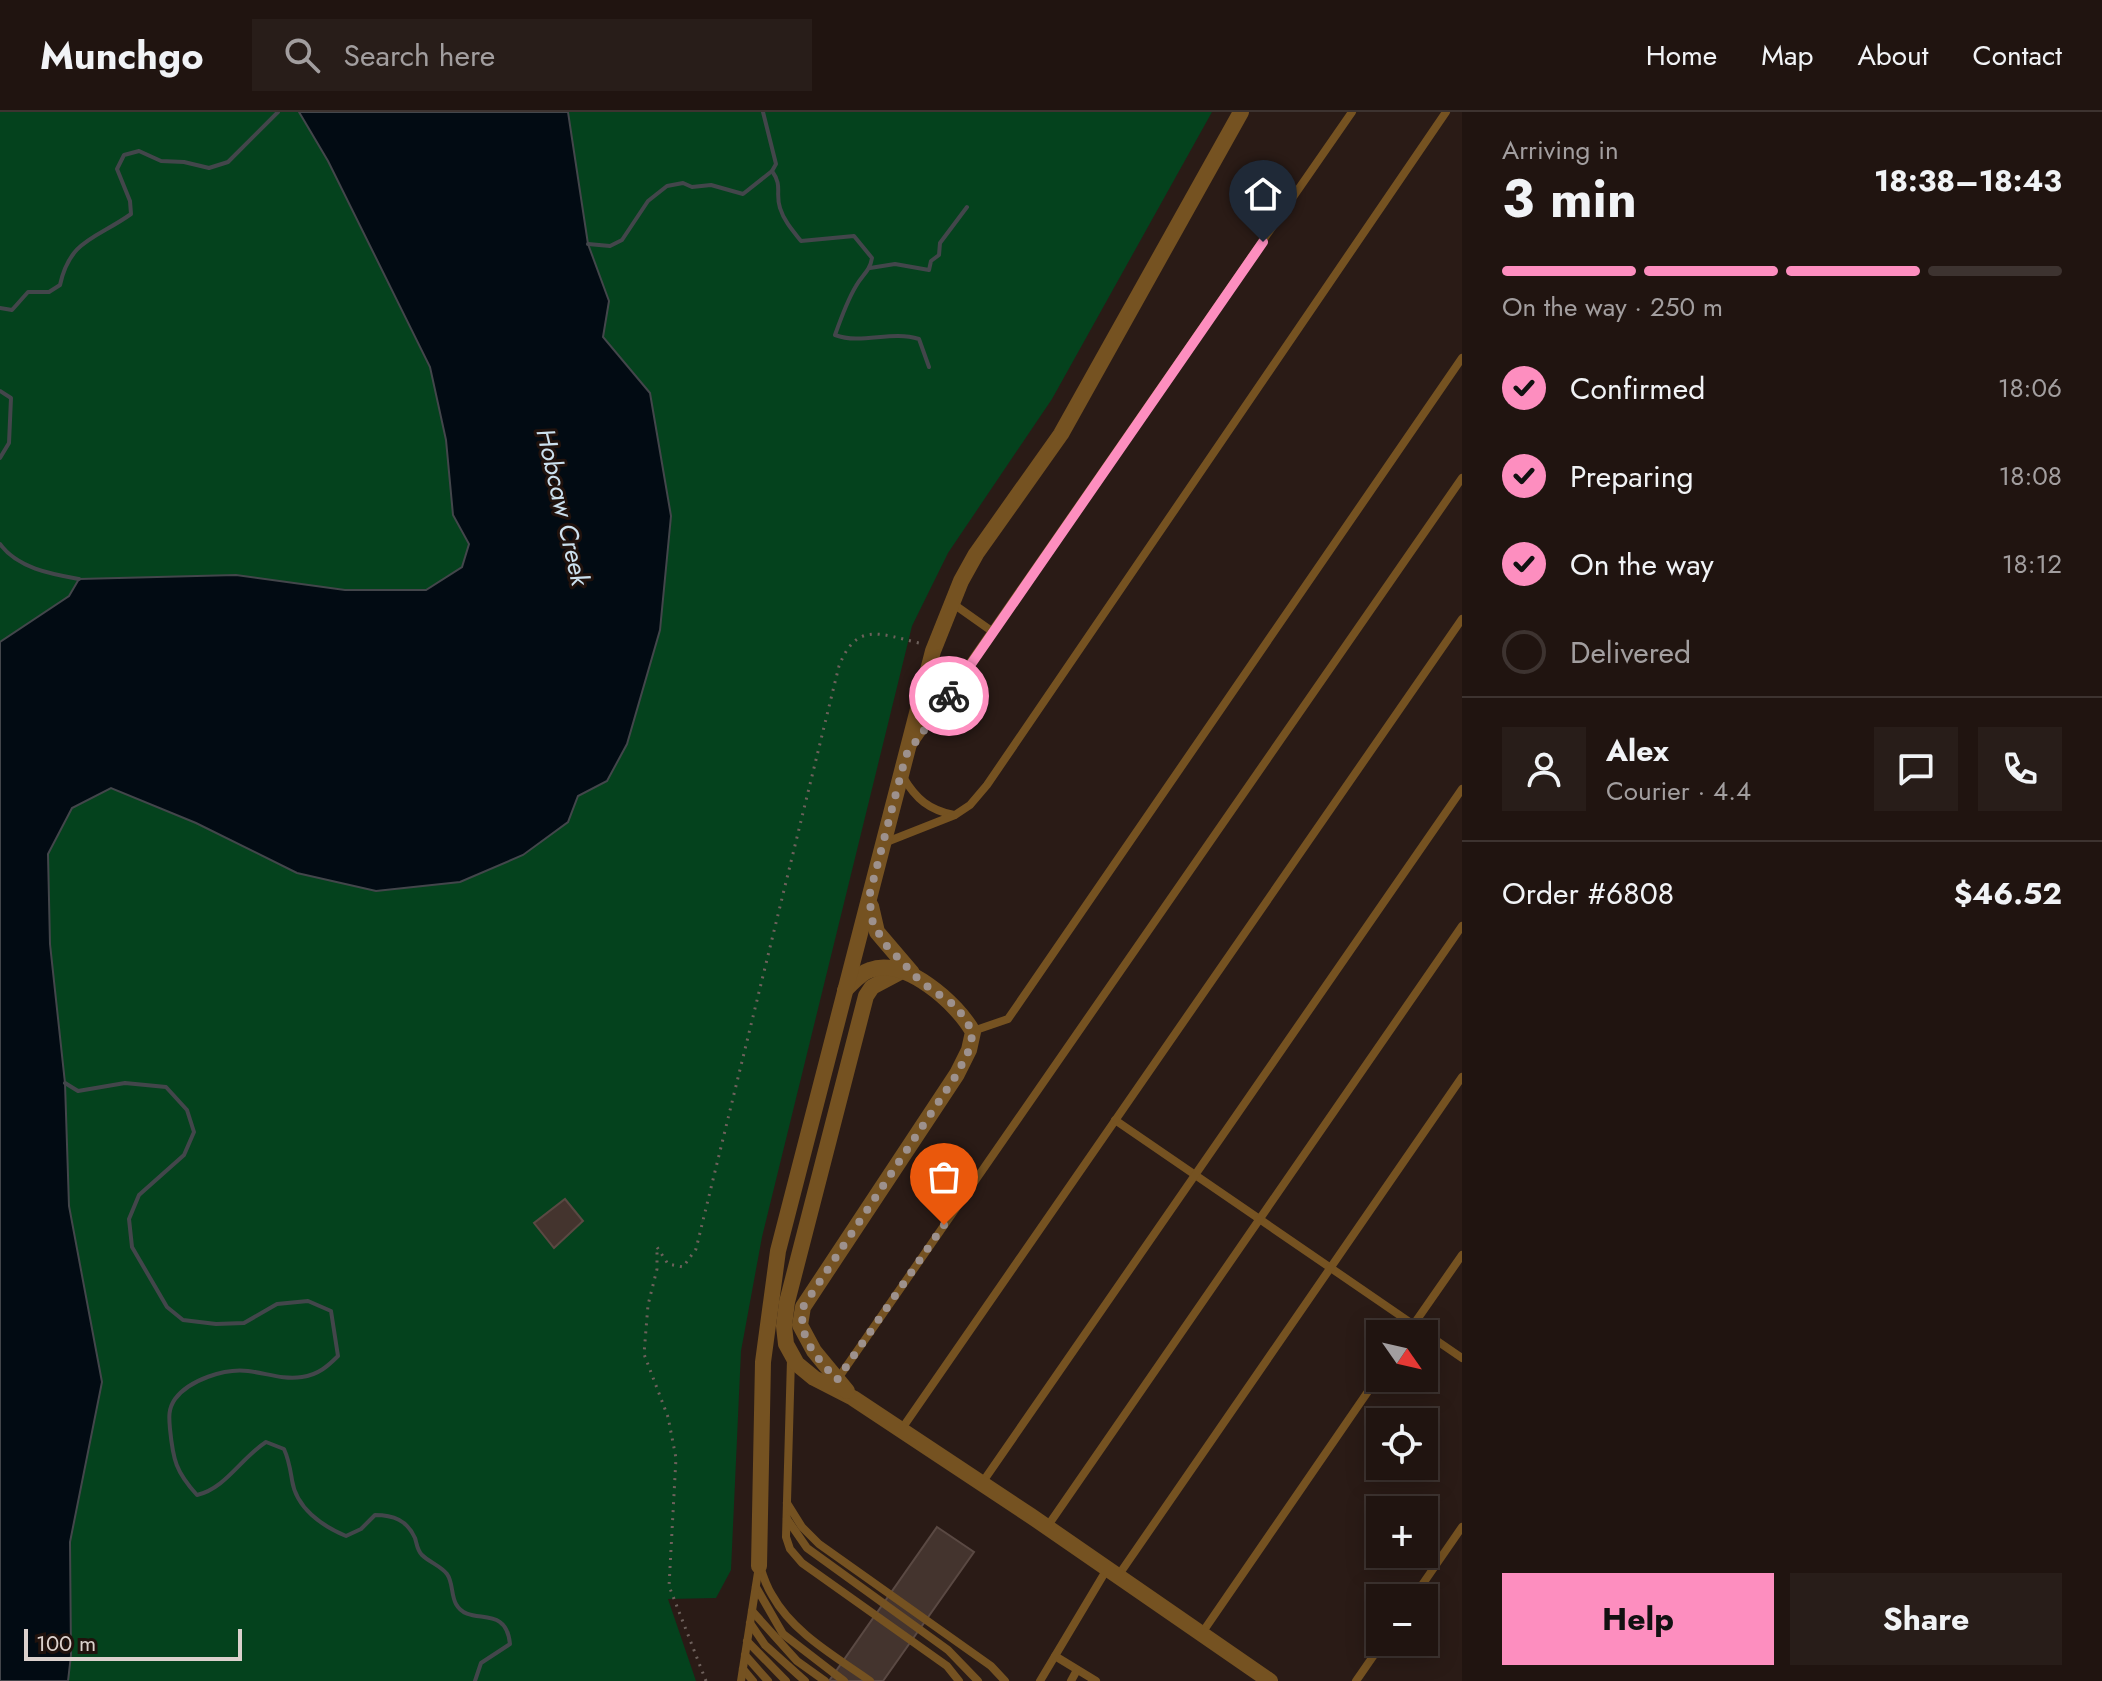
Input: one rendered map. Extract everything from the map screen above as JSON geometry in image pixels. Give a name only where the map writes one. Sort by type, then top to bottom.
[{"type":"street","points":[[759,1566],[763,1362],[778,1251],[935,646],[976,554],[1077,408],[1241,112]]},
{"type":"street","points":[[869,897],[877,932],[921,982]]},
{"type":"street","points":[[845,990],[873,968],[904,970],[957,1007],[973,1032],[969,1050],[957,1074],[803,1307],[800,1325],[814,1351],[853,1398]]},
{"type":"street","points":[[904,970],[872,987],[866,996],[787,1302],[784,1326],[786,1344],[791,1354],[797,1364],[814,1378],[853,1398],[982,1483],[1270,1681]]},
{"type":"lane","points":[[906,755],[1352,112]]},
{"type":"lane","points":[[883,843],[955,815],[970,805],[987,785],[1446,112]]},
{"type":"lane","points":[[973,1032],[1008,1019],[1462,358]]},
{"type":"lane","points":[[837,1380],[1462,478]]},
{"type":"lane","points":[[952,603],[993,632]]},
{"type":"lane","points":[[901,1430],[1462,619]]},
{"type":"lane","points":[[901,774],[918,798],[935,811],[955,815]]},
{"type":"lane","points":[[982,1483],[1462,789]]},
{"type":"lane","points":[[1047,1527],[1462,926]]},
{"type":"lane","points":[[1040,1681],[1112,1572],[1330,1268],[1462,1077]]},
{"type":"lane","points":[[1115,1120],[1407,1320]]},
{"type":"lane","points":[[1417,1320],[1462,1255]]},
{"type":"lane","points":[[1438,1342],[1462,1358]]},
{"type":"lane","points":[[791,1354],[786,1537],[790,1549],[802,1563],[947,1666],[959,1681]]},
{"type":"lane","points":[[1201,1634],[1368,1392]]},
{"type":"lane","points":[[787,1503],[802,1527],[819,1544],[991,1666],[1005,1681]]},
{"type":"lane","points":[[787,1518],[807,1548],[948,1650],[978,1681]]},
{"type":"lane","points":[[1423,1584],[1462,1527]]},
{"type":"lane","points":[[741,1681],[759,1566]]},
{"type":"lane","points":[[759,1566],[772,1595],[791,1620],[810,1638],[870,1681]]},
{"type":"lane","points":[[756,1587],[783,1634],[844,1681]]},
{"type":"lane","points":[[752,1611],[788,1652],[825,1681]]},
{"type":"lane","points":[[750,1623],[765,1645],[805,1681]]},
{"type":"lane","points":[[747,1641],[786,1681]]},
{"type":"lane","points":[[745,1655],[768,1681]]},
{"type":"lane","points":[[1055,1656],[1096,1681]]},
{"type":"lane","points":[[1356,1681],[1373,1656]]},
{"type":"lane","points":[[743,1669],[753,1681]]},
{"type":"lane","points":[[1071,1681],[1077,1670]]},
{"type":"path","points":[[706,1681],[669,1586],[676,1458],[668,1417],[644,1354],[648,1305],[657,1269],[657,1247],[668,1264],[683,1267],[696,1249],[846,647],[858,636],[881,634],[935,646]]},
{"type":"green space","points":[[0,112],[299,112],[328,161],[430,368],[446,440],[453,515],[469,544],[462,567],[426,590],[69,596],[0,642]]},
{"type":"green space","points":[[568,112],[1212,112],[1052,399],[948,553],[912,626],[762,1237],[741,1351],[731,1570],[716,1598],[668,1599],[696,1681],[68,1681],[71,1655],[70,1542],[102,1382],[69,1206],[65,1083],[50,944],[48,854],[72,808],[111,788],[196,823],[297,873],[376,891],[460,882],[523,855],[568,822],[578,796],[607,781],[650,393],[603,337],[609,301],[588,244]],"holes":[[[565,1199],[583,1221],[554,1248],[535,1223]]]},
{"type":"water","name":"Hobcaw Creek","points":[[299,112],[568,112],[588,244],[609,301],[603,337],[650,393],[671,516],[660,630],[627,744],[607,781],[578,796],[568,822],[523,855],[460,882],[376,891],[297,873],[196,823],[111,788],[72,808],[48,854],[50,944],[65,1083],[69,1206],[102,1382],[70,1542],[71,1655],[68,1681],[0,1681],[0,642],[69,596],[79,579],[236,575],[345,590],[426,590],[462,567],[469,544],[453,515],[446,440],[430,367],[328,161]]},
{"type":"building","points":[[565,1199],[583,1221],[554,1248],[534,1223]]},
{"type":"building","points":[[937,1527],[974,1552],[883,1681],[829,1681]]},
{"type":"waterway","points":[[0,308],[12,310],[28,292],[49,292],[60,285],[64,270],[78,249],[131,214],[130,201],[117,169],[124,155],[139,151],[161,161],[209,168],[228,162],[278,112]]},
{"type":"waterway","points":[[588,244],[610,246],[622,240],[648,201],[667,186],[683,183],[692,187],[711,185],[743,194],[772,171],[776,164],[763,112]]},
{"type":"waterway","points":[[772,171],[777,181],[782,213],[801,241],[854,236],[872,258],[850,298],[835,335],[856,339],[898,336],[919,339],[929,367]]},
{"type":"waterway","points":[[870,268],[895,264],[929,270],[931,261],[939,255],[940,243],[967,207]]},
{"type":"waterway","points":[[0,391],[11,398],[9,443],[0,458]]},
{"type":"waterway","points":[[0,544],[25,564],[79,579]]},
{"type":"waterway","points":[[65,1083],[78,1091],[125,1083],[166,1087],[187,1110],[194,1132],[184,1155],[139,1195],[129,1219],[132,1247],[167,1307],[183,1320],[216,1324],[244,1323],[277,1304],[308,1301],[331,1311],[338,1356],[318,1372],[295,1378],[229,1371],[198,1381],[181,1392],[171,1406],[170,1414],[174,1457],[184,1479],[197,1495],[207,1491],[266,1442],[284,1449],[299,1499],[312,1515],[328,1527],[346,1536],[361,1529],[375,1515],[388,1516],[404,1523],[412,1532],[420,1553],[447,1574],[454,1600],[462,1611],[495,1619],[507,1631],[510,1644],[481,1663],[475,1681]]},
{"type":"way so far","points":[[944,1225],[837,1380],[814,1351],[800,1325],[803,1307],[957,1074],[969,1050],[973,1032],[957,1007],[921,982],[886,945],[873,924],[869,897],[906,755],[949,696]]},
{"type":"route","points":[[949,696],[1263,242]]}]
